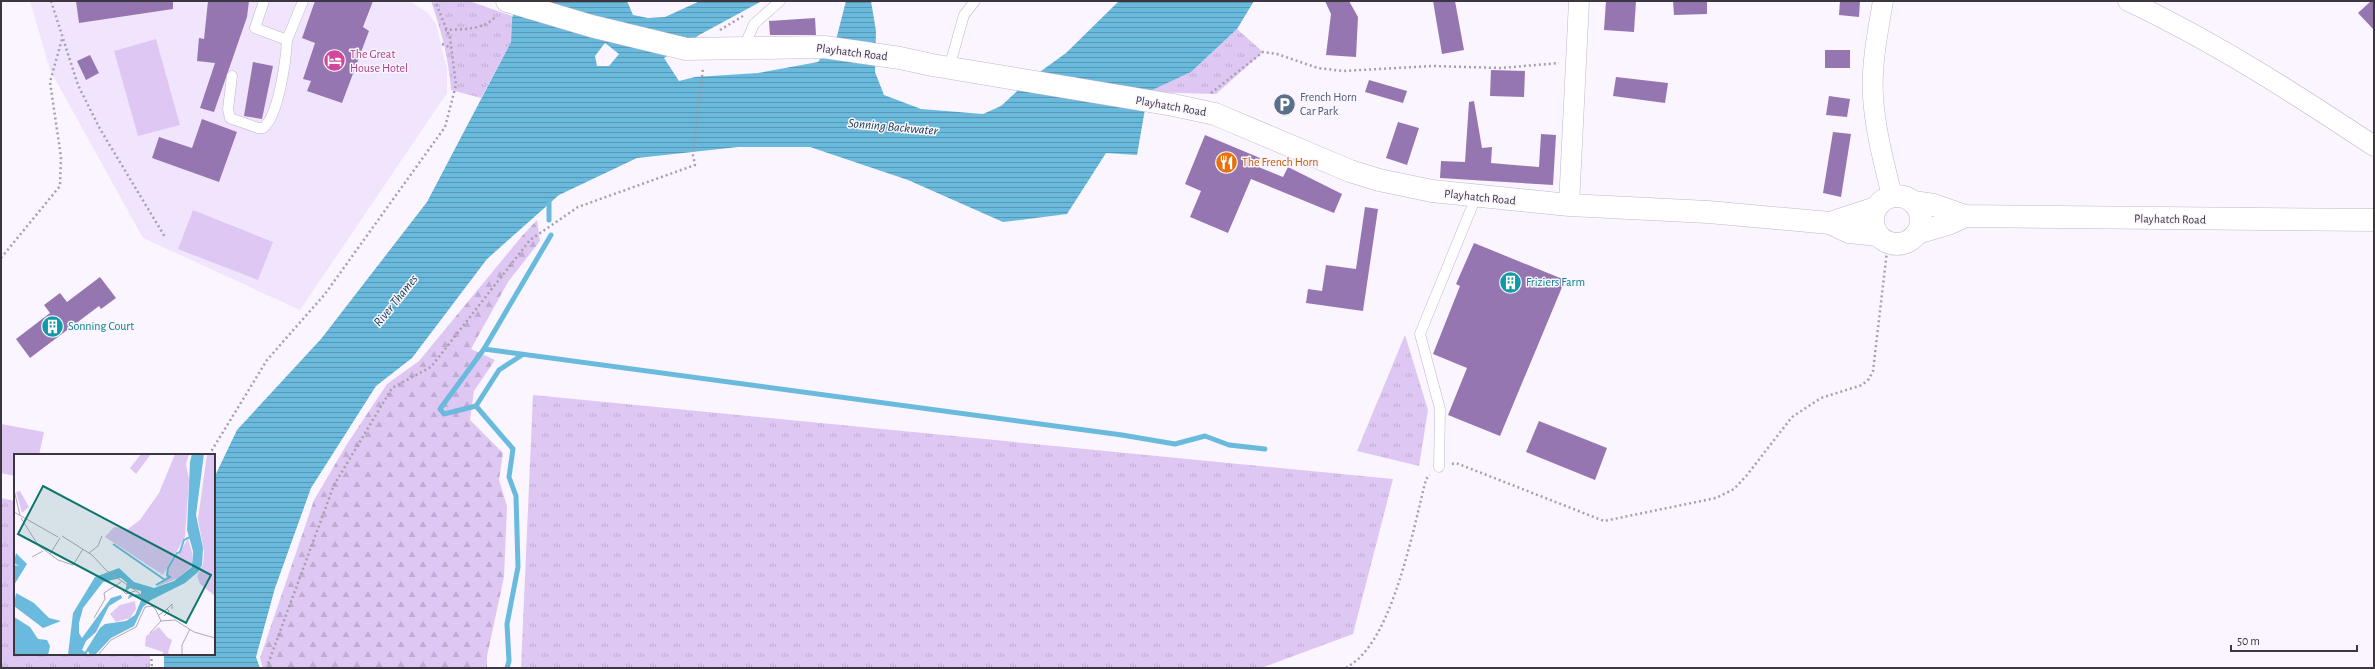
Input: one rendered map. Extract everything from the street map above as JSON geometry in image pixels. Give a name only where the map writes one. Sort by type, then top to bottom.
[{"type":"main road","name":"Playhatch Road","points":[[502,7],[591,26],[686,49],[706,57],[744,47],[824,47],[900,58],[941,67],[1215,114],[1330,164],[1379,180],[1476,197],[1569,205],[1708,212],[1830,224],[1849,232],[1883,238]]},
{"type":"main road","points":[[1907,198],[1913,202],[1920,213],[1921,220],[1917,233],[1904,242],[1883,238],[1873,222],[1884,202],[1907,198]]},
{"type":"main road","name":"Playhatch Road","points":[[1830,224],[1884,202]]},
{"type":"main road","name":"Playhatch Road","points":[[1913,202],[1934,205],[1965,216],[2374,220]]},
{"type":"main road","name":"Playhatch Road","points":[[1917,233],[1948,224],[1965,216]]},
{"type":"street","points":[[1569,205],[1579,1]]},
{"type":"street","points":[[1883,1],[1877,40],[1873,94],[1884,202]]},
{"type":"street","points":[[2128,1],[2181,26],[2279,83],[2374,146]]},
{"type":"lane","points":[[264,1],[255,28],[287,40]]},
{"type":"lane","points":[[232,76],[228,109],[230,118],[258,128],[263,128],[271,119],[286,66],[287,40],[303,1]]},
{"type":"lane","points":[[744,47],[754,24],[780,1]]},
{"type":"lane","points":[[941,67],[964,15],[975,1]]},
{"type":"lane","points":[[1439,467],[1440,409],[1420,334],[1476,197]]},
{"type":"path","points":[[51,1],[78,85],[100,129],[165,237]]},
{"type":"path","points":[[210,454],[267,360],[325,294],[445,127],[456,85],[453,49],[435,1]]},
{"type":"path","points":[[445,30],[469,29],[491,22],[502,7]]},
{"type":"path","points":[[270,668],[268,664],[334,485],[392,388],[431,367],[530,240],[578,207],[695,165],[693,155],[706,57],[715,34],[723,26],[745,14]]},
{"type":"path","points":[[1,258],[60,186],[61,157],[50,82],[62,39]]},
{"type":"path","points":[[442,44],[453,49]]},
{"type":"path","points":[[1207,94],[1214,92],[1263,52],[1277,54],[1318,68],[1343,71],[1432,66],[1501,68],[1577,62]]},
{"type":"path","points":[[1346,668],[1363,654],[1379,629],[1393,600],[1409,548],[1426,479],[1439,467],[1456,463],[1604,521],[1716,498],[1734,489],[1747,475],[1770,443],[1801,410],[1821,398],[1853,389],[1869,379],[1873,371],[1883,238]]},
{"type":"path","points":[[151,655],[152,668]]},
{"type":"shaded area","points":[[30,1],[409,1],[428,13],[436,24],[447,69],[447,93],[300,310],[143,238],[50,70]]},
{"type":"green space","points":[[431,1],[469,1],[512,16],[511,42],[481,98],[451,90],[444,45]]},
{"type":"green space","points":[[1237,29],[1263,52],[1216,94],[1148,92],[1191,72]]},
{"type":"green space","points":[[156,39],[180,125],[138,136],[114,51]]},
{"type":"green space","points":[[193,210],[273,242],[258,280],[178,249]]},
{"type":"green space","points":[[537,220],[540,241],[508,282],[471,349],[495,360],[474,391],[470,420],[503,453],[499,480],[507,506],[504,577],[487,656],[487,668],[263,668],[260,658],[314,500],[347,444],[387,384],[419,361],[522,236]]},
{"type":"green space","points":[[1405,335],[1428,410],[1419,466],[1357,451]]},
{"type":"green space","points":[[533,395],[1393,479],[1353,634],[1261,668],[521,668]]},
{"type":"green space","points":[[1,424],[44,432],[39,454],[14,454],[14,476],[1,473]]},
{"type":"green space","points":[[1,498],[14,501],[14,655],[150,655],[150,668],[1,668]]},
{"type":"water","points":[[518,1],[627,1],[633,15],[648,18],[665,17],[700,1],[762,1],[701,34],[664,58],[679,81],[695,77],[758,73],[818,62],[837,36],[846,1],[871,1],[876,31],[875,72],[884,95],[921,109],[983,114],[1001,106],[1030,79],[1066,53],[1119,1],[1254,1],[1237,29],[1191,72],[1148,92],[1137,155],[1106,153],[1067,214],[1003,222],[908,180],[810,147],[738,147],[637,158],[559,195],[487,259],[412,358],[376,386],[311,488],[275,588],[256,657],[260,668],[164,668],[164,655],[215,655],[215,476],[237,430],[321,339],[427,202],[511,42],[512,18]],"holes":[[[605,43],[619,54],[609,66],[597,66],[595,56]]]},
{"type":"building","points":[[76,1],[173,1],[173,9],[79,23]]},
{"type":"building","points":[[208,1],[249,1],[247,17],[214,112],[200,108],[215,63],[197,61],[199,38],[204,39]]},
{"type":"building","name":"The Great House Hotel","points":[[315,1],[373,1],[363,27],[369,31],[342,103],[307,91],[311,81],[303,79],[315,43],[302,38]]},
{"type":"building","points":[[1325,1],[1349,1],[1358,17],[1356,57],[1326,55],[1331,14]]},
{"type":"building","points":[[1433,1],[1455,1],[1464,50],[1442,54]]},
{"type":"building","points":[[1606,1],[1636,1],[1634,32],[1604,30]]},
{"type":"building","points":[[1673,1],[1707,1],[1707,14],[1674,15]]},
{"type":"building","points":[[1840,1],[1860,1],[1859,17],[1839,15]]},
{"type":"building","points":[[2371,1],[2374,1],[2374,30],[2358,13]]},
{"type":"building","points":[[815,18],[816,35],[770,35],[769,21]]},
{"type":"building","points":[[1825,50],[1850,50],[1850,68],[1825,68]]},
{"type":"building","points":[[90,55],[99,73],[86,80],[77,61]]},
{"type":"building","points":[[253,62],[273,66],[262,119],[244,116]]},
{"type":"building","points":[[1491,70],[1525,71],[1524,97],[1490,96]]},
{"type":"building","points":[[1616,77],[1668,83],[1665,103],[1613,96]]},
{"type":"building","points":[[1369,80],[1407,91],[1403,103],[1365,92]]},
{"type":"building","points":[[1829,96],[1850,99],[1847,117],[1826,115]]},
{"type":"building","points":[[1474,101],[1482,148],[1492,147],[1491,163],[1539,167],[1541,134],[1556,135],[1553,185],[1440,178],[1441,161],[1465,162],[1469,102]]},
{"type":"building","points":[[202,119],[237,132],[219,182],[152,158],[159,137],[192,148]]},
{"type":"building","points":[[1398,122],[1419,128],[1407,165],[1386,158]]},
{"type":"building","points":[[1833,132],[1851,134],[1841,197],[1823,193]]},
{"type":"building","points":[[1205,135],[1260,158],[1256,166],[1283,177],[1288,167],[1342,194],[1334,213],[1251,179],[1228,233],[1190,217],[1201,191],[1185,184]]},
{"type":"building","points":[[1365,207],[1378,209],[1363,311],[1306,303],[1308,289],[1322,291],[1326,265],[1356,269]]},
{"type":"building","points":[[1474,243],[1565,280],[1500,436],[1448,415],[1467,368],[1433,354],[1460,286],[1456,284]]},
{"type":"building","name":"Sonning Court","points":[[100,277],[116,298],[101,309],[99,306],[30,358],[16,339],[50,313],[44,305],[60,293],[67,302]]},
{"type":"building","points":[[1539,421],[1607,448],[1595,480],[1526,452]]},
{"type":"waterway","points":[[549,201],[549,220]]},
{"type":"waterway","points":[[507,668],[509,661],[507,624],[518,567],[516,496],[509,477],[513,449],[476,406],[444,414],[440,409],[484,349],[551,235]]},
{"type":"waterway","points":[[484,349],[1122,435],[1175,444],[1205,436],[1229,445],[1265,449]]},
{"type":"waterway","points":[[476,406],[499,370],[522,355]]},
{"type":"place","name":"The Great House Hotel","points":[[334,61]]},
{"type":"place","name":"French Horn Car Park","points":[[1285,104]]},
{"type":"place","name":"The French Horn","points":[[1226,162]]},
{"type":"place","name":"Friziers Farm","points":[[1511,282]]},
{"type":"place","name":"Sonning Court","points":[[52,326]]},
{"type":"water label","name":"Sonning Backwater","points":[[893,126]]},
{"type":"water label","name":"River Thames","points":[[395,300]]}]
